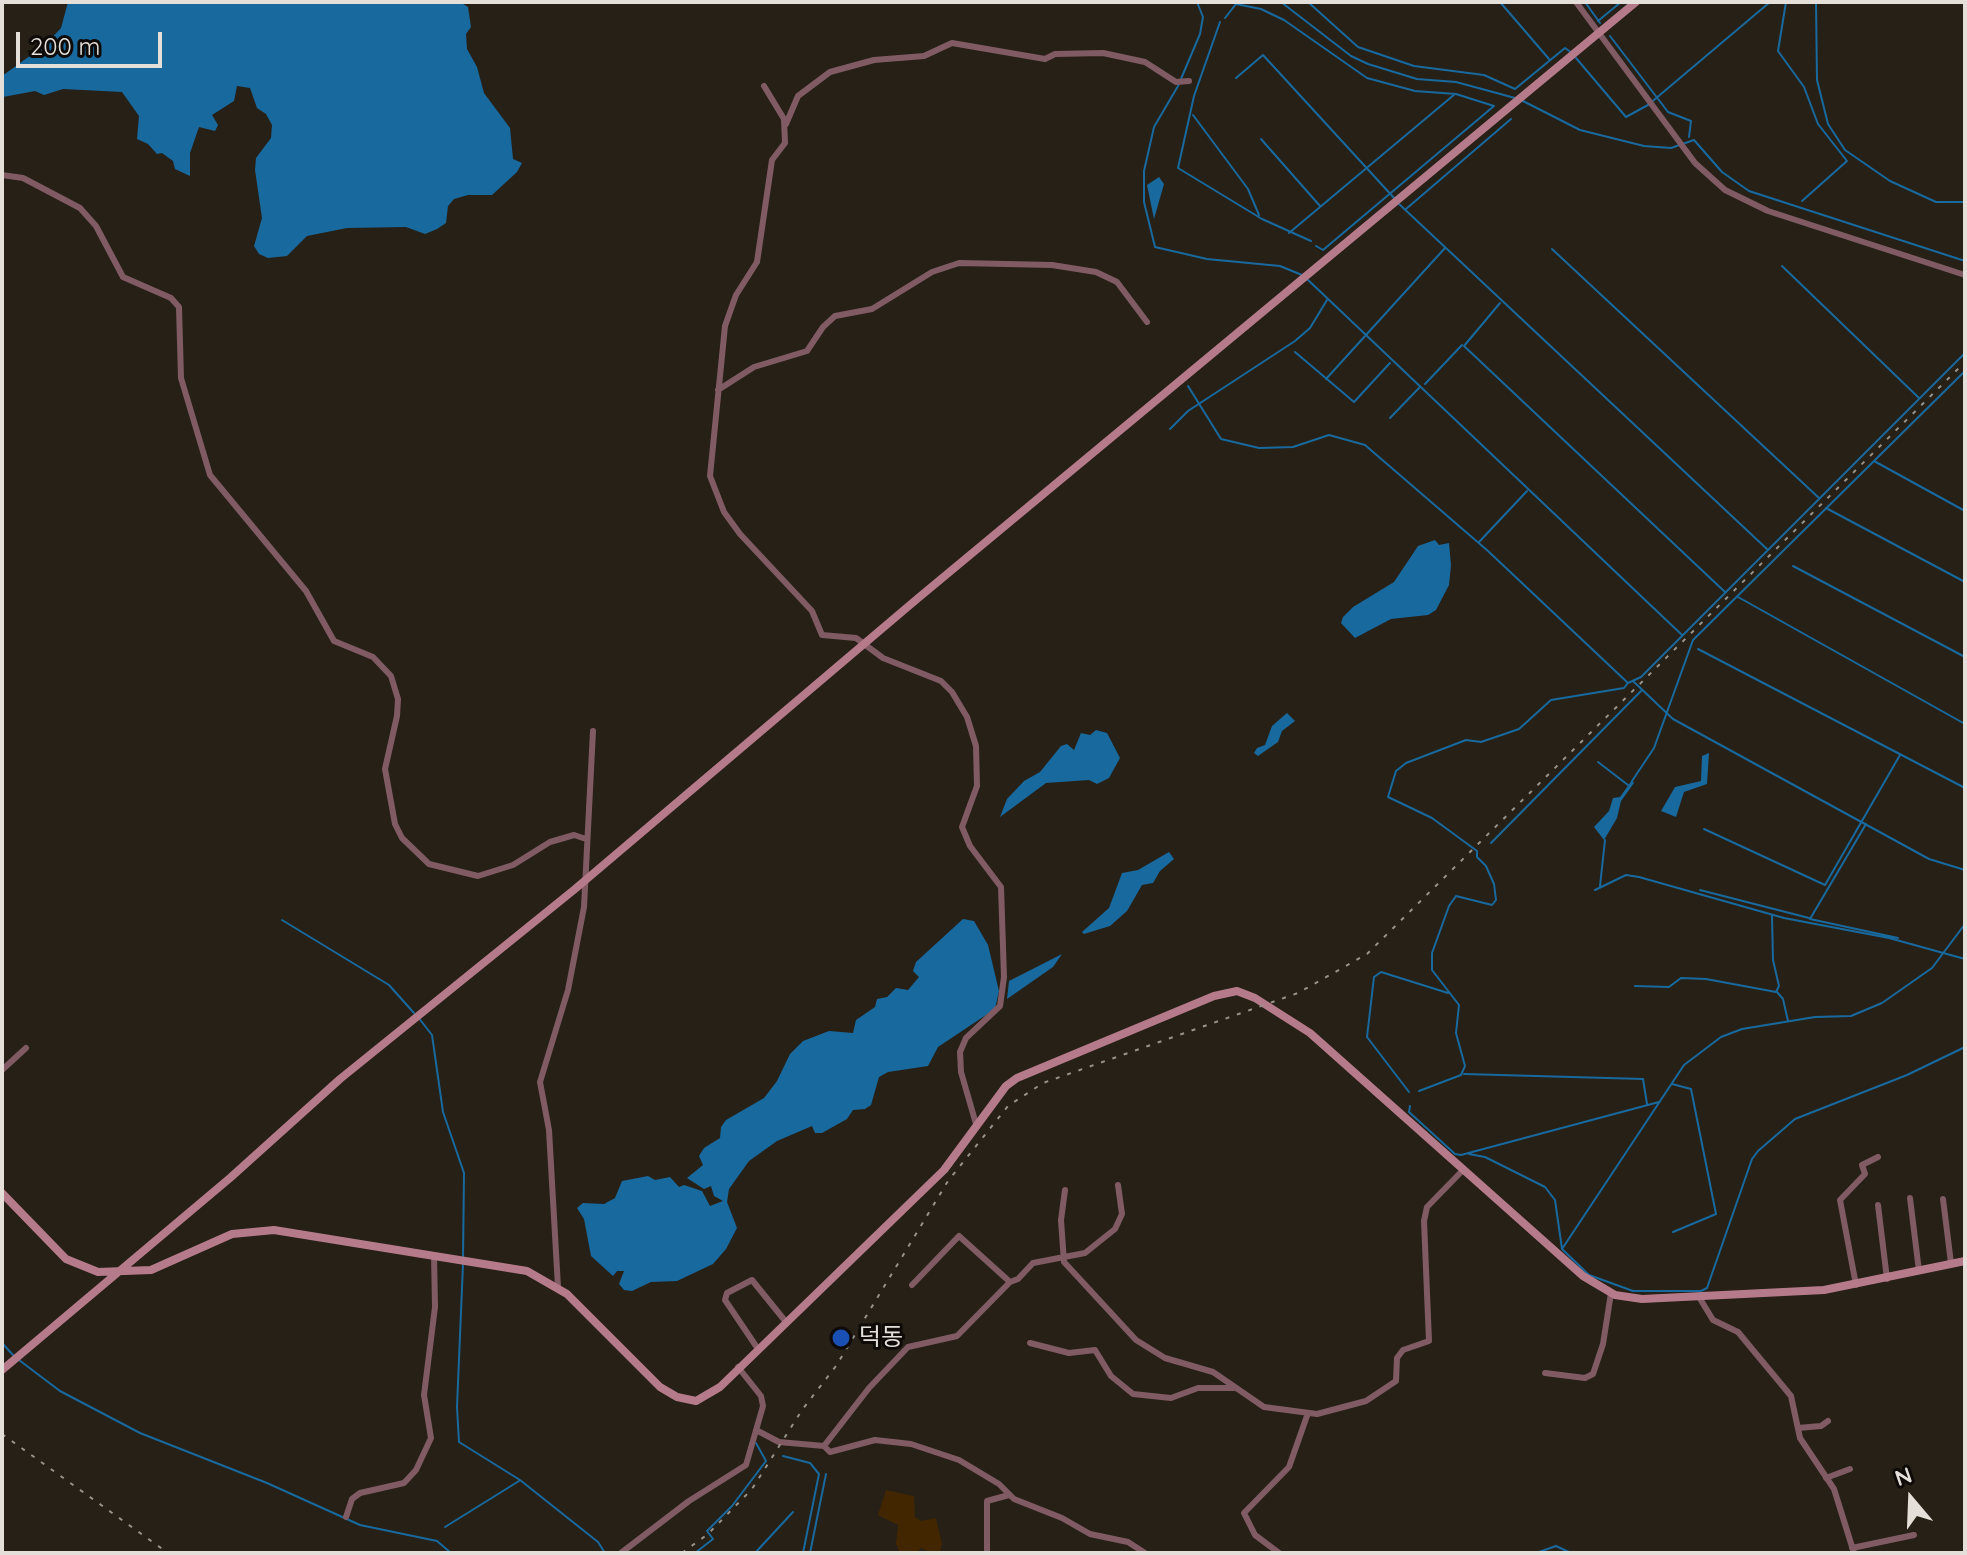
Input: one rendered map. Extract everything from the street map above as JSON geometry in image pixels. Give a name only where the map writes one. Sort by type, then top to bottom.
[{"type":"main road","points":[[2,1370],[330,1087],[587,879],[865,643],[1636,2]]},
{"type":"main road","points":[[2,1193],[66,1259],[98,1272],[151,1270],[210,1242],[258,1231],[292,1231],[527,1271],[558,1287],[651,1379],[677,1397],[696,1401],[707,1398],[944,1170],[999,1093],[1017,1078],[1214,996],[1237,991],[1255,998],[1310,1033],[1583,1276],[1611,1293],[1642,1299],[1824,1290],[1965,1261]]},
{"type":"street","points":[[1576,2],[1712,179],[1738,198],[1791,219],[1965,275]]},
{"type":"street","points":[[785,127],[798,96],[830,72],[874,60],[924,56],[952,43],[1045,59],[1055,54],[1103,53],[1145,62],[1181,84],[1189,81]]},
{"type":"street","points":[[764,86],[773,97],[785,127],[785,143],[772,160],[757,262],[736,295],[725,326],[709,468],[724,512],[776,576],[812,611],[822,635],[848,636],[865,643],[883,658],[947,686],[961,704],[974,738],[977,786],[962,827],[970,846],[1001,887],[1004,977],[1000,1006],[966,1038],[960,1052],[961,1072],[976,1124]]},
{"type":"street","points":[[2,175],[32,182],[80,208],[96,226],[123,277],[171,298],[179,307],[181,378],[210,475],[300,582],[334,641],[373,657],[391,676],[398,699],[397,716],[385,769],[395,824],[402,838],[429,864],[478,876],[513,865],[550,842],[574,835],[586,839]]},
{"type":"street","points":[[718,390],[754,367],[807,351],[823,327],[835,316],[872,309],[932,272],[959,263],[1052,265],[1096,272],[1117,282],[1147,322]]},
{"type":"street","points":[[558,1287],[549,1130],[540,1082],[568,990],[587,879],[586,839],[593,731]]},
{"type":"street","points":[[2,1070],[26,1048]]},
{"type":"street","points":[[1856,1285],[1840,1200],[1865,1174],[1862,1165],[1878,1157]]},
{"type":"street","points":[[1065,1190],[1061,1220],[1064,1260],[1146,1348],[1165,1358],[1213,1372],[1264,1407],[1308,1413],[1332,1412],[1366,1401],[1396,1381],[1397,1358],[1403,1350],[1422,1347],[1429,1341],[1424,1221],[1427,1207],[1463,1170]]},
{"type":"street","points":[[824,1446],[869,1388],[908,1347],[957,1336],[1033,1263],[1064,1260],[1085,1253],[1120,1222],[1118,1185]]},
{"type":"street","points":[[1910,1198],[1919,1271]]},
{"type":"street","points":[[1943,1199],[1951,1263]]},
{"type":"street","points":[[1878,1205],[1887,1279]]},
{"type":"street","points":[[912,1285],[959,1236],[1010,1282]]},
{"type":"street","points":[[346,1517],[352,1499],[360,1493],[404,1483],[419,1463],[431,1438],[424,1395],[435,1307],[434,1255]]},
{"type":"street","points":[[758,1349],[725,1300],[727,1293],[752,1280],[786,1322]]},
{"type":"street","points":[[1545,1373],[1585,1378],[1593,1374],[1603,1344],[1611,1293]]},
{"type":"street","points":[[1699,1297],[1713,1320],[1738,1332],[1791,1396],[1803,1447],[1826,1478],[1840,1504],[1853,1550],[1914,1535]]},
{"type":"street","points":[[1030,1343],[1069,1353],[1095,1350],[1111,1376],[1133,1394],[1171,1398],[1206,1387],[1237,1388]]},
{"type":"street","points":[[621,1553],[689,1501],[746,1465],[763,1406],[761,1396],[738,1367]]},
{"type":"street","points":[[1279,1553],[1255,1535],[1244,1513],[1289,1467],[1308,1413]]},
{"type":"street","points":[[1798,1428],[1821,1426],[1828,1421]]},
{"type":"street","points":[[756,1430],[779,1442],[824,1446],[835,1452],[875,1440],[902,1441],[959,1460],[999,1484],[1009,1495],[1090,1534],[1128,1542],[1145,1553]]},
{"type":"street","points":[[1826,1478],[1850,1469]]},
{"type":"street","points":[[987,1553],[987,1501],[1009,1495]]},
{"type":"shaded area","points":[[886,1490],[914,1496],[915,1517],[921,1521],[936,1518],[942,1544],[940,1551],[933,1553],[921,1548],[916,1553],[900,1553],[896,1544],[898,1525],[878,1515]]},
{"type":"water","points":[[68,2],[460,2],[468,7],[471,27],[466,34],[467,49],[477,67],[484,93],[510,128],[513,159],[522,163],[517,172],[492,195],[468,195],[454,199],[448,206],[446,223],[425,234],[406,227],[347,228],[307,236],[287,256],[268,258],[259,254],[254,246],[262,218],[255,170],[256,158],[271,138],[272,125],[266,114],[257,108],[250,88],[237,86],[234,101],[212,115],[218,125],[215,131],[199,127],[190,153],[190,176],[175,169],[173,161],[137,139],[139,116],[122,92],[63,89],[44,95],[35,91],[3,97],[2,76],[45,45],[61,28]]},
{"type":"water","points":[[1159,177],[1164,184],[1154,219],[1147,185]]},
{"type":"water","points":[[1435,540],[1439,545],[1449,543],[1451,565],[1449,585],[1436,610],[1428,615],[1391,619],[1355,638],[1341,623],[1343,617],[1353,607],[1394,582],[1418,546]]},
{"type":"water","points":[[1287,713],[1295,721],[1282,731],[1278,742],[1258,756],[1254,753],[1257,748],[1265,745],[1272,726]]},
{"type":"water","points":[[1096,730],[1107,733],[1120,758],[1109,778],[1097,784],[1089,780],[1046,783],[1000,817],[1007,799],[1024,781],[1040,772],[1061,746],[1067,744],[1074,750],[1081,733],[1090,735]]},
{"type":"water","points":[[1709,753],[1707,784],[1684,792],[1676,817],[1661,811],[1675,787],[1701,781],[1702,756]]},
{"type":"water","points":[[1632,780],[1634,783],[1621,801],[1617,818],[1604,840],[1594,827],[1609,811],[1613,798],[1620,797]]},
{"type":"water","points":[[1169,852],[1174,859],[1160,871],[1153,883],[1142,885],[1127,911],[1110,926],[1082,932],[1109,908],[1122,873],[1138,870]]},
{"type":"water","points":[[963,919],[974,921],[988,945],[999,991],[995,1009],[938,1047],[928,1066],[888,1072],[879,1077],[871,1105],[865,1109],[853,1110],[847,1119],[822,1133],[815,1133],[812,1126],[777,1141],[749,1161],[729,1189],[727,1202],[737,1228],[726,1249],[713,1264],[677,1281],[651,1282],[632,1291],[624,1290],[619,1284],[624,1271],[617,1271],[613,1276],[591,1256],[584,1219],[577,1208],[583,1203],[604,1204],[615,1198],[622,1181],[648,1176],[655,1180],[670,1177],[679,1187],[684,1185],[702,1191],[710,1206],[723,1201],[714,1196],[711,1186],[704,1189],[687,1178],[703,1165],[699,1156],[704,1148],[720,1138],[721,1127],[726,1120],[764,1098],[777,1081],[790,1054],[803,1041],[829,1031],[853,1033],[856,1020],[875,1007],[877,999],[887,997],[896,988],[908,990],[919,977],[913,971],[916,962]]},
{"type":"water","points":[[1062,954],[1053,967],[1007,999],[1009,981]]},
{"type":"waterway","points":[[1197,2],[1203,17],[1200,34],[1178,86],[1154,127],[1144,171],[1144,202],[1155,247],[1207,259],[1280,266],[1302,275]]},
{"type":"waterway","points":[[1281,2],[1351,56],[1368,64],[1417,79],[1456,82],[1515,98]]},
{"type":"waterway","points":[[1308,2],[1358,47],[1414,66],[1484,75],[1515,89],[1565,48],[1572,53]]},
{"type":"waterway","points":[[1500,2],[1549,59]]},
{"type":"waterway","points":[[1585,2],[1600,23]]},
{"type":"waterway","points":[[1598,21],[1621,2]]},
{"type":"waterway","points":[[1576,58],[1626,117],[1648,105],[1770,2]]},
{"type":"waterway","points":[[1786,2],[1778,51],[1804,87],[1818,124],[1847,161],[1802,201]]},
{"type":"waterway","points":[[1816,2],[1817,80],[1828,124],[1845,150],[1890,181],[1936,202],[1965,202]]},
{"type":"waterway","points":[[1225,18],[1236,4],[1261,9],[1284,20],[1367,78],[1415,91],[1456,94],[1494,106],[1323,250],[1316,246]]},
{"type":"waterway","points":[[1220,22],[1194,96],[1178,168],[1262,219],[1311,241]]},
{"type":"waterway","points":[[1610,36],[1668,112],[1691,121],[1689,137]]},
{"type":"waterway","points":[[1236,78],[1263,55],[1395,199]]},
{"type":"waterway","points":[[1289,233],[1455,94]]},
{"type":"waterway","points":[[1521,100],[1580,130],[1644,146],[1671,148],[1694,140],[1722,172],[1749,191],[1965,261]]},
{"type":"waterway","points":[[1193,115],[1248,189],[1259,215]]},
{"type":"waterway","points":[[1406,209],[1511,119]]},
{"type":"waterway","points":[[1261,139],[1320,206]]},
{"type":"waterway","points":[[1399,204],[1768,550]]},
{"type":"waterway","points":[[1326,379],[1445,248]]},
{"type":"waterway","points":[[1552,249],[1819,498]]},
{"type":"waterway","points":[[1782,266],[1919,398]]},
{"type":"waterway","points":[[1307,279],[1682,635]]},
{"type":"waterway","points":[[1170,429],[1188,411],[1295,341],[1310,328],[1327,300]]},
{"type":"waterway","points":[[1500,303],[1464,346],[1725,592]]},
{"type":"waterway","points":[[1425,384],[1462,345]]},
{"type":"waterway","points":[[1295,352],[1354,402],[1390,363]]},
{"type":"waterway","points":[[1188,386],[1221,439],[1259,448],[1293,447],[1329,435],[1365,445],[1488,551],[1628,683],[1641,677],[1965,353]]},
{"type":"waterway","points":[[1632,781],[1654,748],[1693,640],[1965,371]]},
{"type":"waterway","points":[[1390,418],[1419,388]]},
{"type":"waterway","points":[[1874,461],[1965,511]]},
{"type":"waterway","points":[[1479,542],[1527,491]]},
{"type":"waterway","points":[[1826,508],[1965,582]]},
{"type":"waterway","points":[[1793,566],[1965,657]]},
{"type":"waterway","points":[[1738,597],[1965,724]]},
{"type":"waterway","points":[[1698,649],[1965,788]]},
{"type":"waterway","points":[[1633,681],[1673,719],[1929,859],[1965,870]]},
{"type":"waterway","points":[[1419,1091],[1461,1075],[1465,1066],[1456,1033],[1459,1005],[1432,970],[1432,953],[1449,906],[1456,896],[1492,905],[1496,900],[1494,884],[1486,866],[1477,857],[1477,851],[1432,818],[1388,797],[1396,771],[1406,763],[1466,740],[1481,742],[1519,729],[1551,700],[1624,688],[1627,684]]},
{"type":"waterway","points":[[1491,843],[1642,690]]},
{"type":"waterway","points":[[1704,829],[1825,885],[1900,755]]},
{"type":"waterway","points":[[1598,762],[1628,785]]},
{"type":"waterway","points":[[1866,824],[1810,919],[1898,938]]},
{"type":"waterway","points":[[1600,886],[1605,840]]},
{"type":"waterway","points":[[1595,890],[1626,875],[1639,877],[1784,918],[1889,938],[1965,959]]},
{"type":"waterway","points":[[1700,890],[1809,918]]},
{"type":"waterway","points":[[1635,986],[1669,987],[1681,978],[1706,979],[1776,992],[1779,986],[1773,960],[1772,916]]},
{"type":"waterway","points":[[282,920],[389,985],[414,1013]]},
{"type":"waterway","points":[[1562,1249],[1684,1065],[1721,1037],[1742,1029],[1815,1017],[1851,1016],[1882,1003],[1932,968],[1965,924]]},
{"type":"waterway","points":[[1409,1092],[1367,1037],[1374,977],[1381,972],[1448,993]]},
{"type":"waterway","points":[[1777,992],[1783,999],[1788,1021]]},
{"type":"waterway","points":[[418,1017],[432,1035],[443,1112],[464,1173],[463,1258]]},
{"type":"waterway","points":[[1469,1154],[1485,1157],[1545,1187],[1555,1200],[1562,1249],[1589,1275],[1633,1291],[1701,1291],[1707,1288],[1752,1159],[1758,1151],[1795,1119],[1907,1075],[1965,1047]]},
{"type":"waterway","points":[[1464,1074],[1643,1079],[1647,1104]]},
{"type":"waterway","points":[[1672,1084],[1691,1089],[1716,1214],[1673,1232]]},
{"type":"waterway","points":[[1410,1106],[1409,1112],[1455,1154],[1461,1155],[1659,1102]]},
{"type":"waterway","points":[[463,1264],[457,1407],[459,1442],[520,1480],[598,1542],[605,1553]]},
{"type":"waterway","points":[[2,1343],[14,1356]]},
{"type":"waterway","points":[[19,1360],[60,1391],[140,1433],[267,1483],[360,1525],[437,1541],[451,1553]]},
{"type":"waterway","points":[[695,1553],[713,1539],[707,1531],[732,1506],[766,1461],[756,1443]]},
{"type":"waterway","points":[[783,1456],[810,1463],[819,1474],[803,1553]]},
{"type":"waterway","points":[[810,1553],[826,1474]]},
{"type":"waterway","points":[[445,1527],[519,1481]]},
{"type":"waterway","points":[[755,1553],[793,1512]]},
{"type":"waterway","points":[[1536,1553],[1556,1546],[1571,1553]]},
{"type":"railway","points":[[682,1553],[708,1534],[752,1489],[802,1410],[836,1366],[948,1181],[1008,1106],[1043,1083],[1298,993],[1367,954],[1965,362]]},
{"type":"railway","points":[[2,1434],[168,1553]]},
{"type":"place","name":"덕동","points":[[841,1338]]}]
